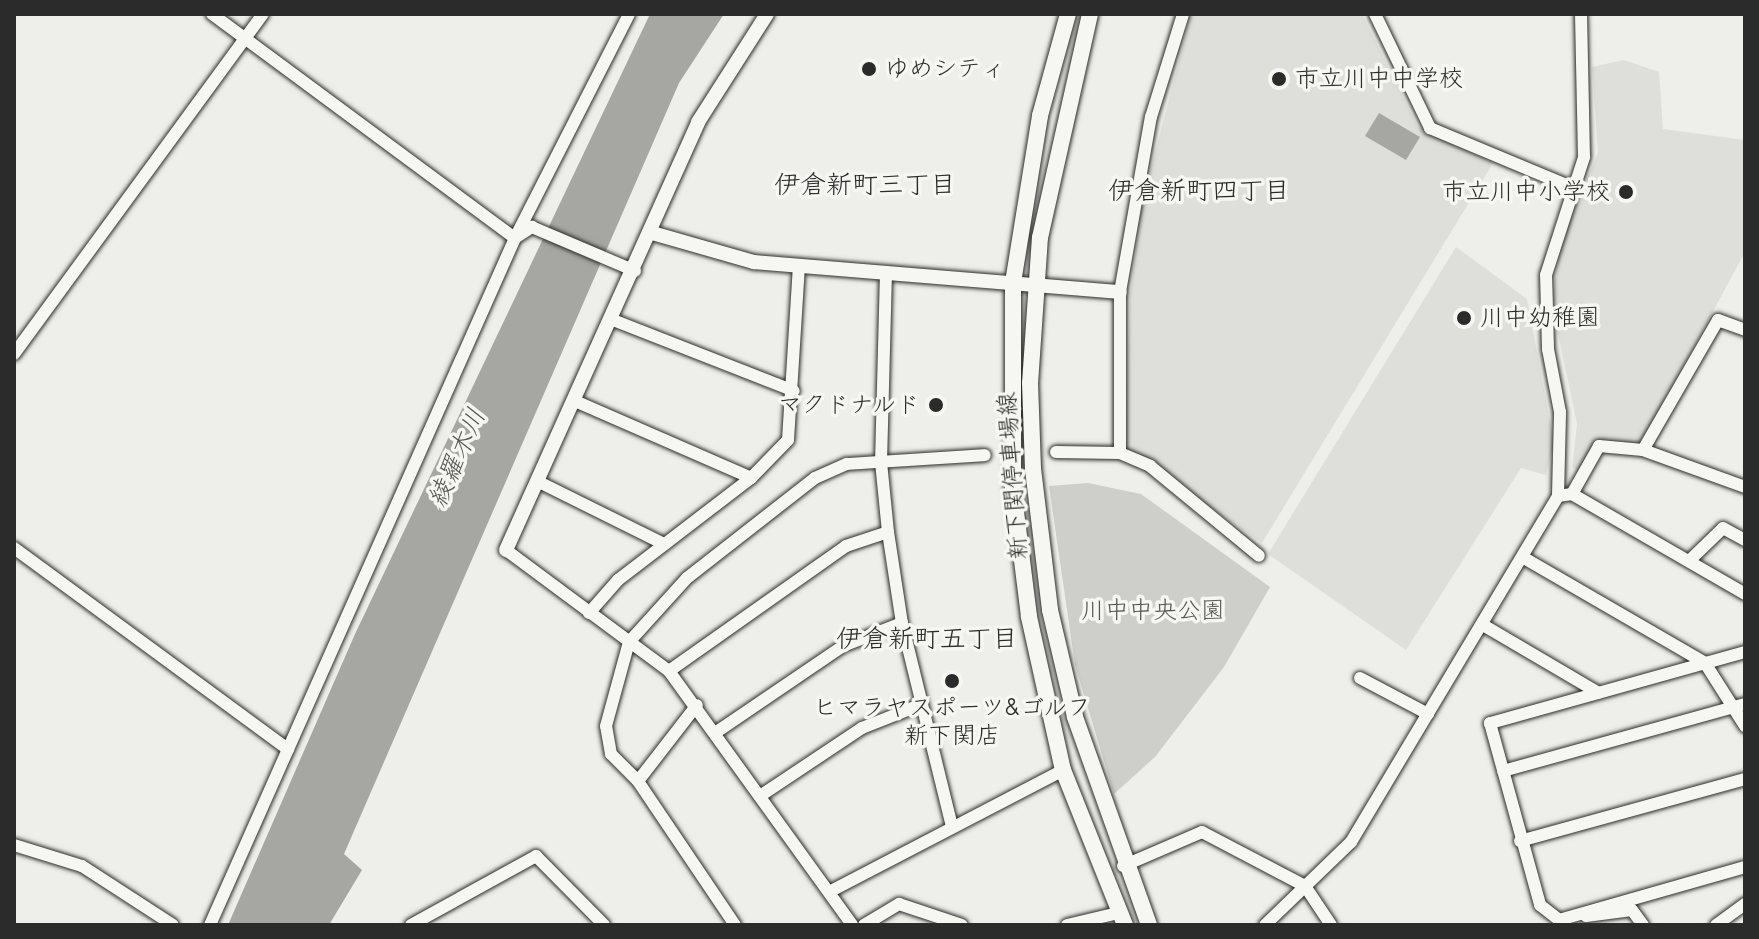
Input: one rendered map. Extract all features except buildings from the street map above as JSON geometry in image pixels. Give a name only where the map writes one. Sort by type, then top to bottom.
[{"type":"main road","name":"新下関停車場線","points":[[1068,14],[1037,129],[1013,282],[1013,488],[1029,617],[1063,770],[1122,919]]},
{"type":"main road","name":"新下関停車場線","points":[[1090,14],[1050,173],[1035,283],[1033,469],[1050,610],[1075,717],[1123,866],[1149,925]]},
{"type":"street","points":[[212,14],[515,238]]},
{"type":"street","points":[[14,354],[263,14]]},
{"type":"street","points":[[210,925],[515,238],[629,14]]},
{"type":"street","points":[[767,14],[698,122],[635,271],[506,550],[669,671],[697,705],[852,925]]},
{"type":"street","points":[[1120,453],[1120,292],[1151,117],[1183,14]]},
{"type":"street","points":[[1375,14],[1430,128],[1571,187]]},
{"type":"street","points":[[1265,925],[1351,842],[1524,558],[1558,496],[1560,412],[1546,275],[1586,130],[1581,14]]},
{"type":"street","points":[[515,238],[532,227],[635,271]]},
{"type":"street","points":[[652,233],[710,255],[799,267],[1120,292]]},
{"type":"street","points":[[589,613],[662,543],[751,478],[788,440],[794,391],[799,267]]},
{"type":"street","points":[[886,272],[881,462],[888,532],[902,623],[952,827]]},
{"type":"street","points":[[613,320],[794,391]]},
{"type":"street","points":[[1643,450],[1718,320],[1745,330]]},
{"type":"street","points":[[575,401],[751,478]]},
{"type":"street","points":[[1572,494],[1599,446],[1643,450],[1745,487]]},
{"type":"street","points":[[1056,452],[1120,453],[1190,492],[1259,556]]},
{"type":"street","points":[[735,925],[638,781],[611,754],[606,726],[629,642],[687,578],[803,487],[847,464],[985,455]]},
{"type":"street","points":[[539,482],[662,543]]},
{"type":"street","points":[[1558,496],[1572,494],[1745,594]]},
{"type":"street","points":[[1689,561],[1723,528],[1745,540]]},
{"type":"street","points":[[669,671],[846,546],[888,532]]},
{"type":"street","points":[[14,548],[288,749]]},
{"type":"street","points":[[1524,558],[1705,663],[1739,706],[1745,726]]},
{"type":"street","points":[[715,733],[843,646],[902,623]]},
{"type":"street","points":[[1483,625],[1599,693]]},
{"type":"street","points":[[1745,652],[1490,723],[1540,905],[1559,920],[1745,867]]},
{"type":"street","points":[[1360,678],[1428,714]]},
{"type":"street","points":[[638,781],[697,705]]},
{"type":"street","points":[[760,796],[862,728],[920,705]]},
{"type":"street","points":[[1503,771],[1739,706]]},
{"type":"street","points":[[829,892],[1063,770]]},
{"type":"street","points":[[1520,841],[1745,779]]},
{"type":"street","points":[[1123,866],[1202,832],[1305,886],[1331,925]]},
{"type":"street","points":[[14,845],[82,866],[173,925]]},
{"type":"street","points":[[411,925],[536,856],[604,925]]},
{"type":"street","points":[[864,925],[899,904],[962,925]]},
{"type":"street","points":[[1716,925],[1745,904]]},
{"type":"street","points":[[1578,914],[1632,910],[1643,925]]},
{"type":"street","points":[[1067,925],[1122,919]]},
{"type":"shaded area","points":[[1191,14],[1362,14],[1418,127],[1493,163],[1262,543],[1126,449],[1130,296],[1142,204]]},
{"type":"shaded area","points":[[1624,60],[1659,72],[1663,129],[1745,140],[1745,252],[1642,443],[1598,439],[1578,470],[1572,467],[1577,424],[1554,314],[1555,278],[1566,228],[1598,153],[1592,67]]},
{"type":"shaded area","points":[[1456,247],[1527,299],[1554,443],[1546,475],[1521,468],[1406,650],[1268,554]]},
{"type":"green space","name":"川中中央公園","points":[[1088,483],[1141,494],[1270,587],[1224,667],[1155,757],[1114,794],[1075,665],[1049,486]]},
{"type":"water","name":"綾羅木川","points":[[650,14],[724,14],[679,83],[344,854],[362,870],[329,925],[228,925],[355,634]]},
{"type":"water","points":[[1379,113],[1420,137],[1406,160],[1365,136]]},
{"type":"place","name":"ゆめシティ","points":[[869,69]]},
{"type":"place","name":"市立川中中学校","points":[[1279,79]]},
{"type":"place","name":"市立川中小学校","points":[[1626,192]]},
{"type":"place","name":"川中幼稚園","points":[[1464,318]]},
{"type":"place","name":"マクドナルド","points":[[936,405]]},
{"type":"place","name":"ヒマラヤスポーツ&ゴルフ 新下関店","points":[[952,681]]},
{"type":"district","name":"伊倉新町三丁目","points":[[865,186]]},
{"type":"district","name":"伊倉新町四丁目","points":[[1199,192]]},
{"type":"district","name":"伊倉新町五丁目","points":[[927,640]]}]
